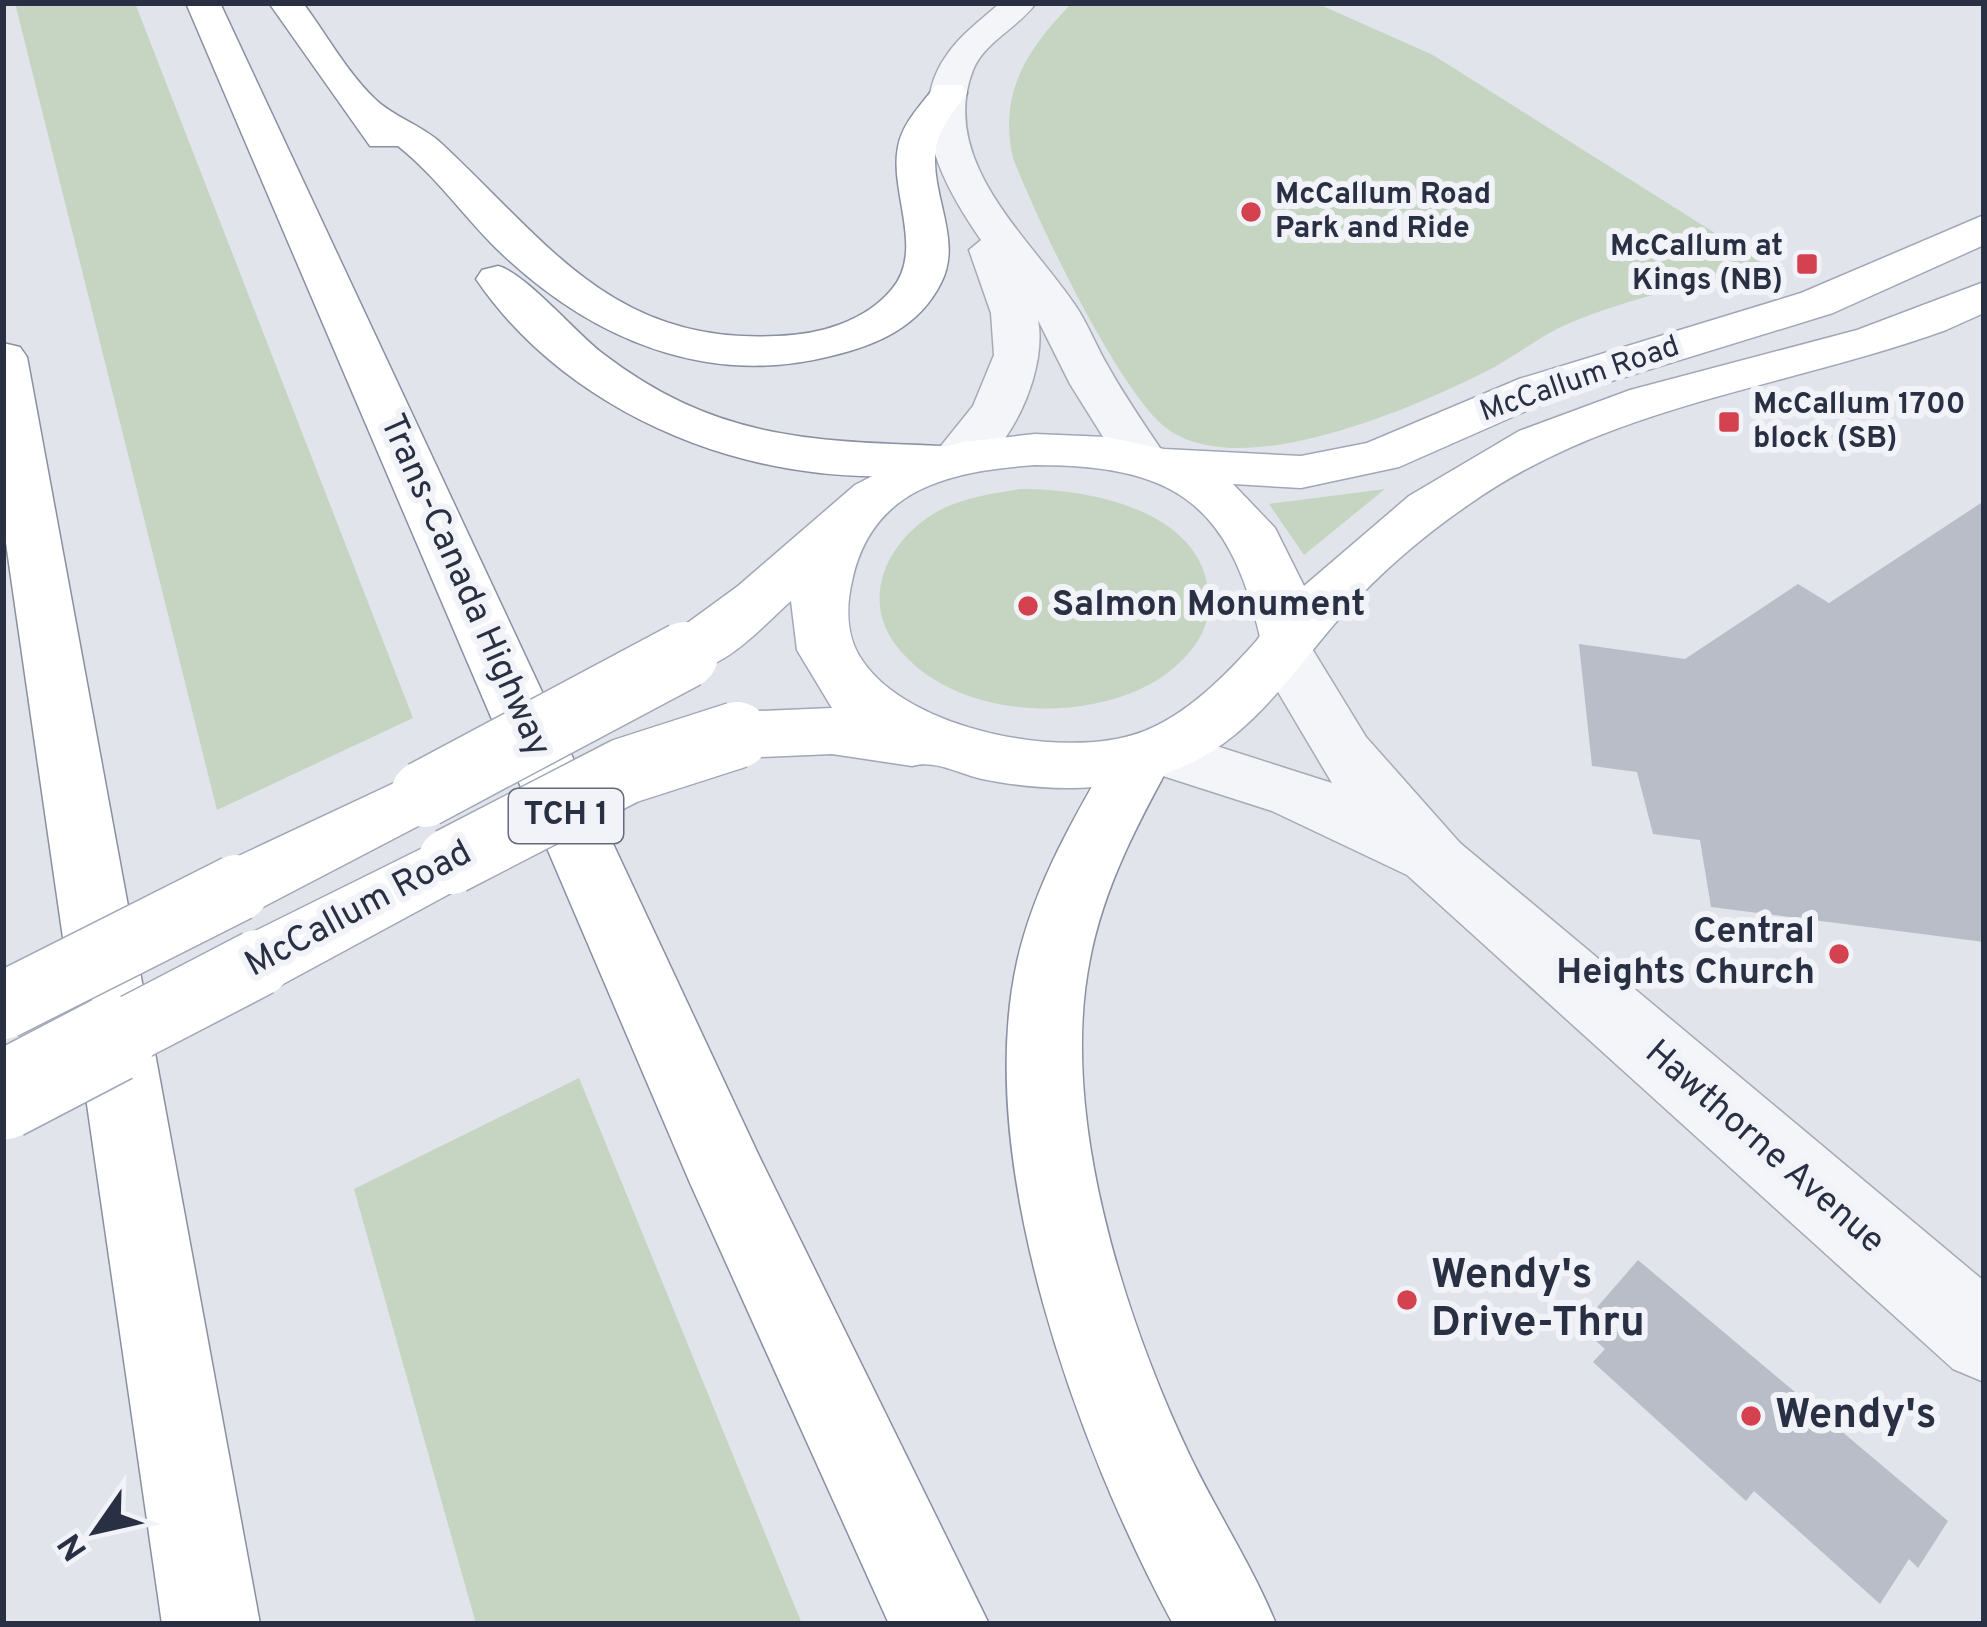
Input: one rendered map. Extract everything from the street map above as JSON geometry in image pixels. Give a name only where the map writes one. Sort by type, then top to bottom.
[{"type":"main road","name":"Trans-Canada Highway","points":[[203,3],[730,1184],[940,1624]]},
{"type":"main road","points":[[286,3],[356,104],[512,296],[576,356],[650,406],[691,427],[811,457],[950,459],[1013,450],[1067,451],[1153,463],[1236,515],[1264,553],[1286,642],[1227,706],[1151,754],[1079,871],[1051,976],[1043,1055],[1063,1207],[1084,1296],[1157,1485],[1227,1624]]},
{"type":"main road","points":[[356,104],[417,142],[524,253],[586,304],[663,340],[722,352],[762,352],[817,346],[864,332],[913,294],[928,260],[929,236],[916,150],[922,131],[950,93]]},
{"type":"main road","name":"McCallum Road","points":[[1153,463],[1301,472],[1381,456],[1536,388],[1817,303],[1926,258],[1984,228]]},
{"type":"main road","name":"McCallum Road","points":[[1286,642],[1345,578],[1421,510],[1540,440],[1675,392],[1884,340],[1984,296]]},
{"type":"main road","points":[[3,357],[211,1624]]},
{"type":"main road","points":[[950,459],[906,476],[868,500],[842,525],[823,574],[816,614],[831,665],[861,702],[936,746],[1001,760],[1076,762],[1151,754]]},
{"type":"main road","name":"McCallum Road","points":[[3,1006],[424,794],[685,655],[732,622],[842,525]]},
{"type":"main road","name":"McCallum Road","points":[[3,1096],[633,765],[685,745],[737,735],[832,731],[936,746]]},
{"type":"street","points":[[968,50],[962,21],[979,3]]},
{"type":"street","points":[[950,459],[1009,392],[1019,358],[1014,312],[995,269],[982,212],[950,136],[950,93],[955,70],[968,50],[1019,3]]},
{"type":"street","points":[[982,212],[1058,313],[1088,375],[1153,463]]},
{"type":"street","name":"Hawthorne Avenue","points":[[1286,642],[1344,754],[1436,862],[1984,1338]]},
{"type":"street","name":"Hawthorne Avenue","points":[[1151,754],[1295,794],[1436,862]]},
{"type":"green space","points":[[15,3],[135,3],[413,718],[217,810]]},
{"type":"green space","points":[[1072,3],[1316,3],[1433,55],[1764,264],[1572,322],[1485,372],[1371,421],[1279,445],[1236,448],[1197,443],[1165,427],[1124,377],[1059,260],[1013,158],[1010,113],[1020,73],[1042,37]]},
{"type":"green space","points":[[1021,489],[1112,501],[1169,527],[1190,547],[1204,572],[1208,615],[1194,646],[1171,670],[1132,693],[1097,703],[1022,707],[985,701],[950,688],[920,669],[895,644],[884,625],[881,585],[886,567],[909,533],[942,509]]},
{"type":"green space","points":[[1385,489],[1304,555],[1269,504]]},
{"type":"green space","points":[[579,1078],[802,1624],[476,1624],[354,1189]]},
{"type":"building","name":"Central Heights Church","points":[[1984,501],[1984,942],[1711,907],[1700,840],[1653,834],[1637,772],[1592,766],[1579,644],[1685,659],[1798,584],[1829,603]]},
{"type":"building","name":"Wendy's","points":[[1638,1260],[1948,1521],[1918,1568],[1909,1559],[1880,1604],[1754,1491],[1746,1501],[1593,1362],[1605,1349],[1580,1327]]},
{"type":"place","name":"McCallum Road Park and Ride","points":[[1251,212]]},
{"type":"place","name":"McCallum at Kings (NB)","points":[[1807,264]]},
{"type":"place","name":"McCallum 1700 block (SB)","points":[[1729,422]]},
{"type":"place","name":"Salmon Monument","points":[[1028,606]]},
{"type":"place","name":"Central Heights Church","points":[[1839,954]]},
{"type":"place","name":"Wendy's Drive-Thru","points":[[1407,1300]]},
{"type":"place","name":"Wendy's","points":[[1751,1416]]}]
